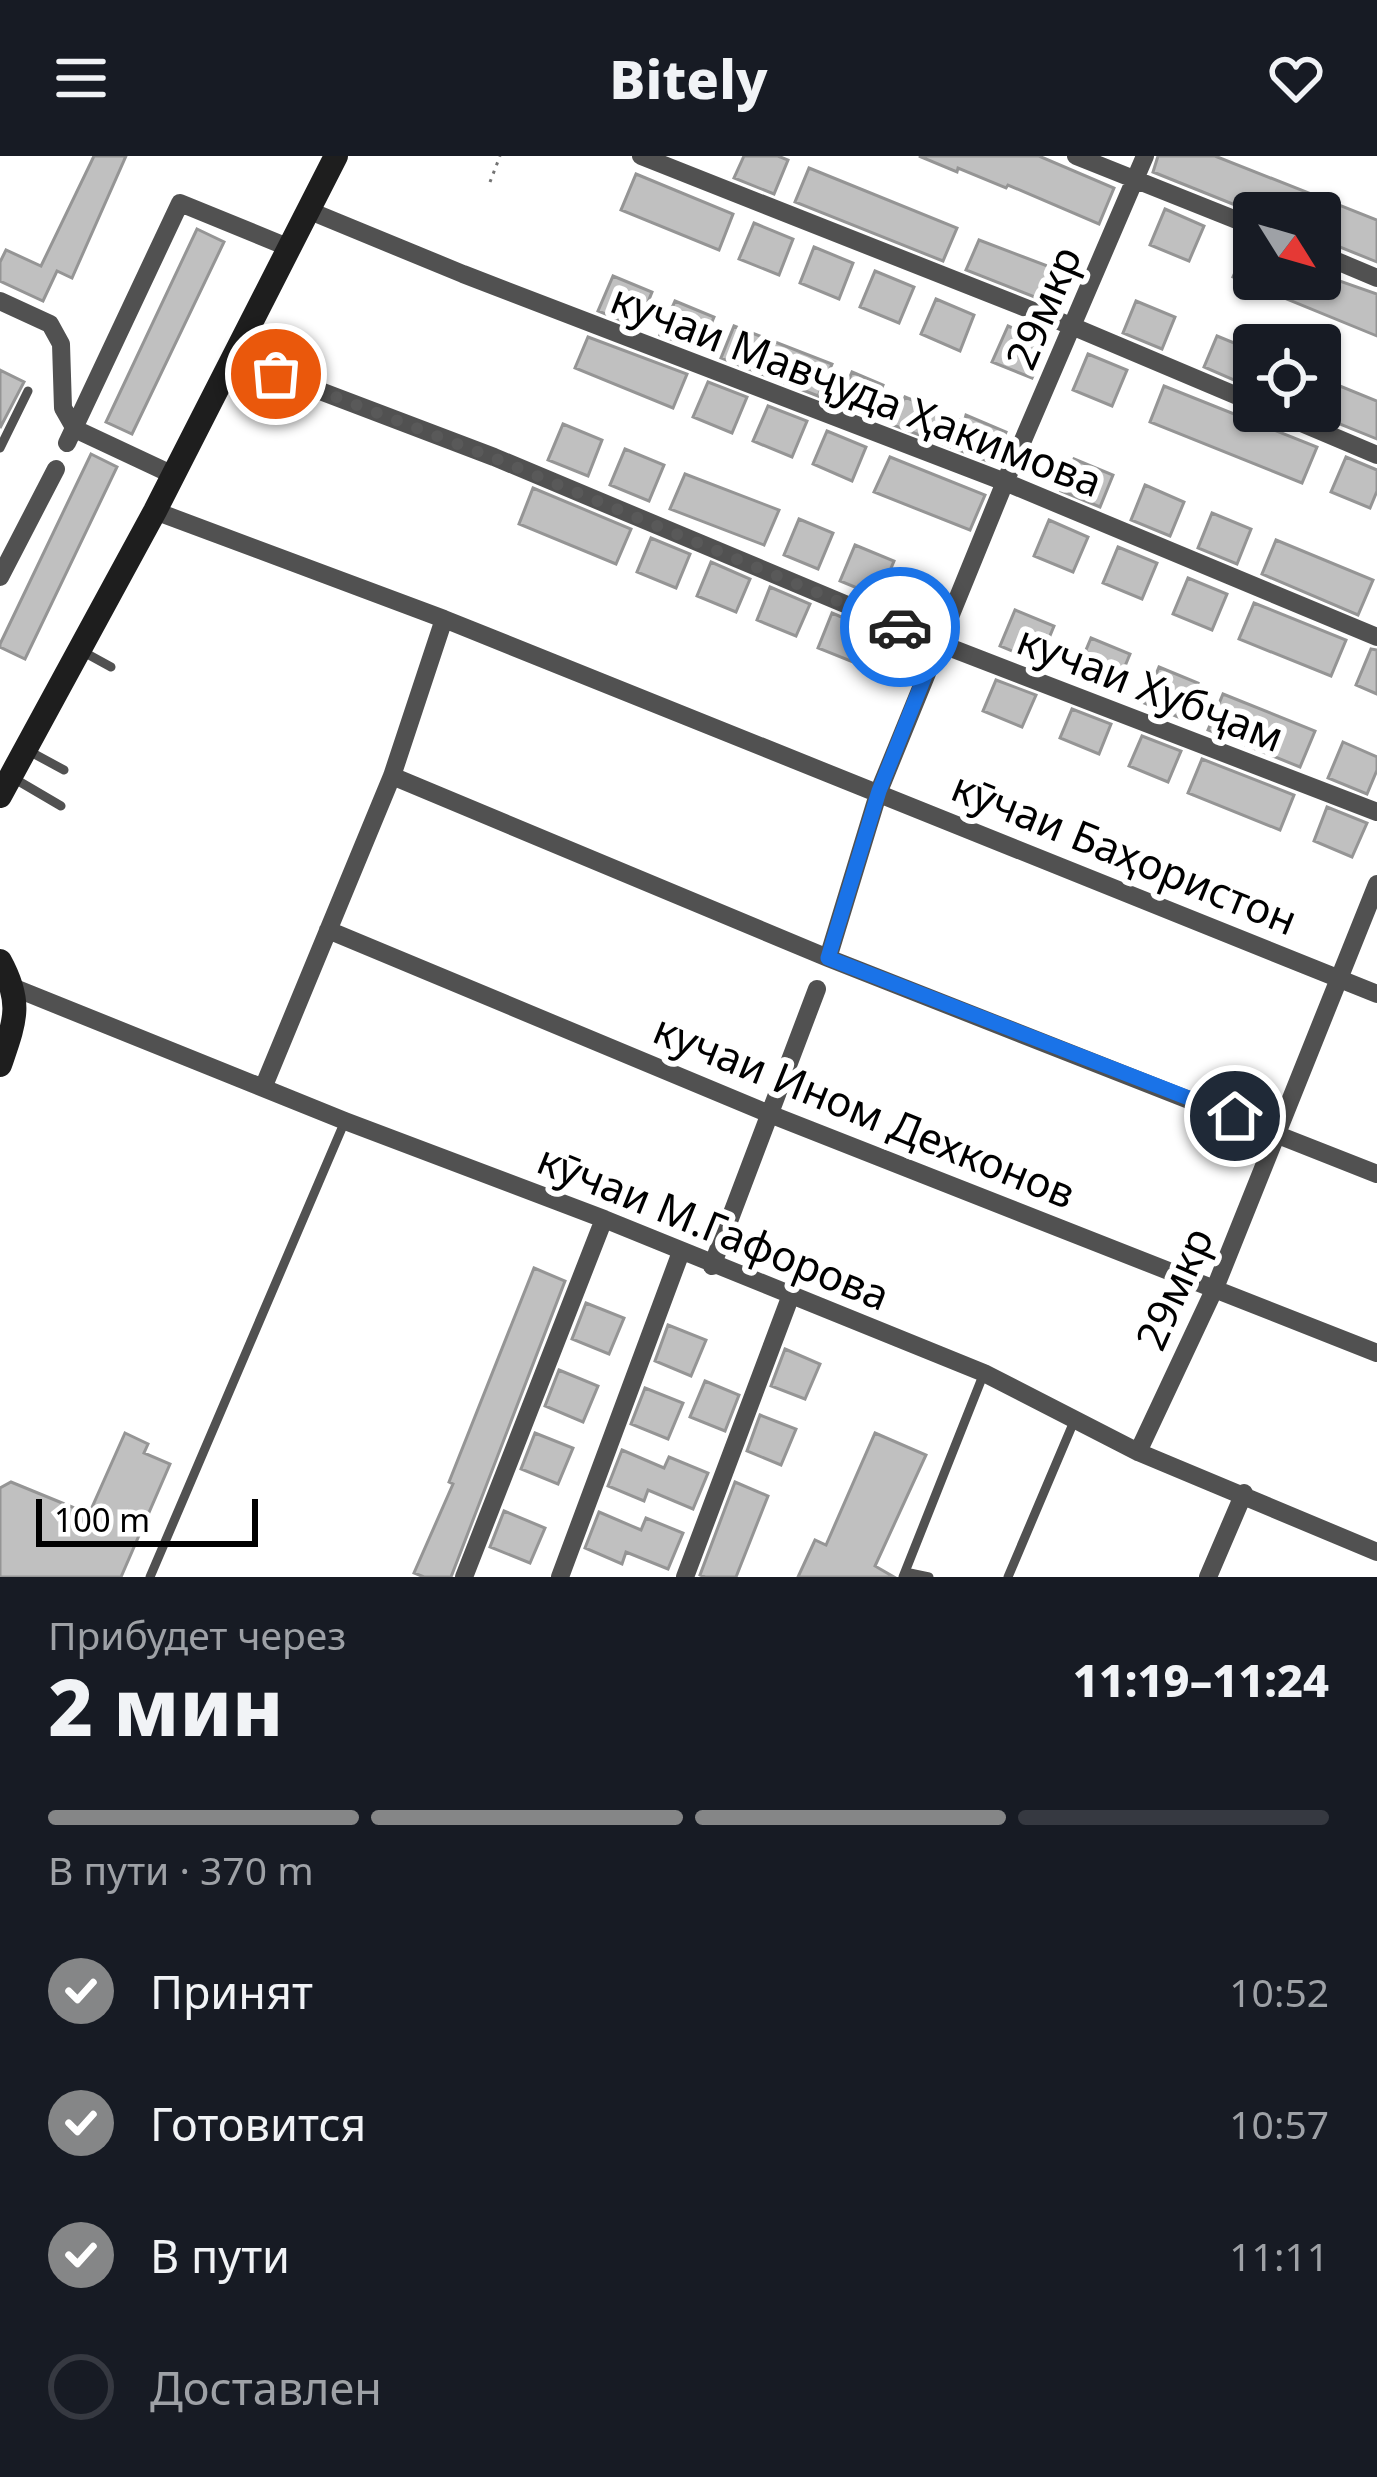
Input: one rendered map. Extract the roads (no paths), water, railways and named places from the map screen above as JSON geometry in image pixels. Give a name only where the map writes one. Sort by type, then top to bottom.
[{"type":"main road","points":[[5,786],[155,512],[337,156]]},
{"type":"main road","points":[[0,961],[15,988],[14,1020],[0,1065]]},
{"type":"street","points":[[640,156],[1233,394]]},
{"type":"street","points":[[1076,156],[1233,218]]},
{"type":"street","name":"29мкр","points":[[828,958],[879,791],[1004,482],[1145,156]]},
{"type":"street","points":[[71,436],[179,203],[290,248]]},
{"type":"street","name":"кучаи Мавҷуда Ҳакимова","points":[[310,211],[1004,482],[1377,637]]},
{"type":"street","points":[[1341,263],[1377,278]]},
{"type":"street","points":[[0,301],[50,324],[61,344],[63,408],[71,436]]},
{"type":"street","name":"кучаи Хубҷам","points":[[232,358],[494,458],[938,643],[1377,812]]},
{"type":"street","points":[[1323,432],[1377,455]]},
{"type":"street","points":[[71,436],[171,474]]},
{"type":"street","points":[[0,578],[56,469]]},
{"type":"street","name":"кӯчаи Баҳористон","points":[[155,512],[444,619],[1377,994]]},
{"type":"street","points":[[263,1088],[392,776],[444,619]]},
{"type":"street","points":[[392,776],[828,958],[1377,1174]]},
{"type":"street","name":"29мкр","points":[[1138,1452],[1216,1288],[1377,884]]},
{"type":"street","name":"кучаи Ином Дехконов","points":[[328,930],[767,1113],[1377,1353]]},
{"type":"street","name":"кӯчаи М.Гафорова","points":[[15,988],[984,1373],[1138,1452],[1377,1552]]},
{"type":"street","points":[[712,1266],[817,989]]},
{"type":"street","points":[[464,1577],[604,1219]]},
{"type":"street","points":[[560,1577],[681,1252]]},
{"type":"street","points":[[685,1577],[791,1295]]},
{"type":"street","points":[[1208,1577],[1244,1493]]},
{"type":"lane","points":[[0,448],[28,392]]},
{"type":"lane","points":[[80,650],[111,667]]},
{"type":"lane","points":[[25,749],[64,770]]},
{"type":"lane","points":[[5,786],[61,806]]},
{"type":"lane","points":[[150,1577],[345,1121]]},
{"type":"lane","points":[[929,1577],[904,1574],[984,1373]]},
{"type":"lane","points":[[1008,1577],[1075,1419]]}]
